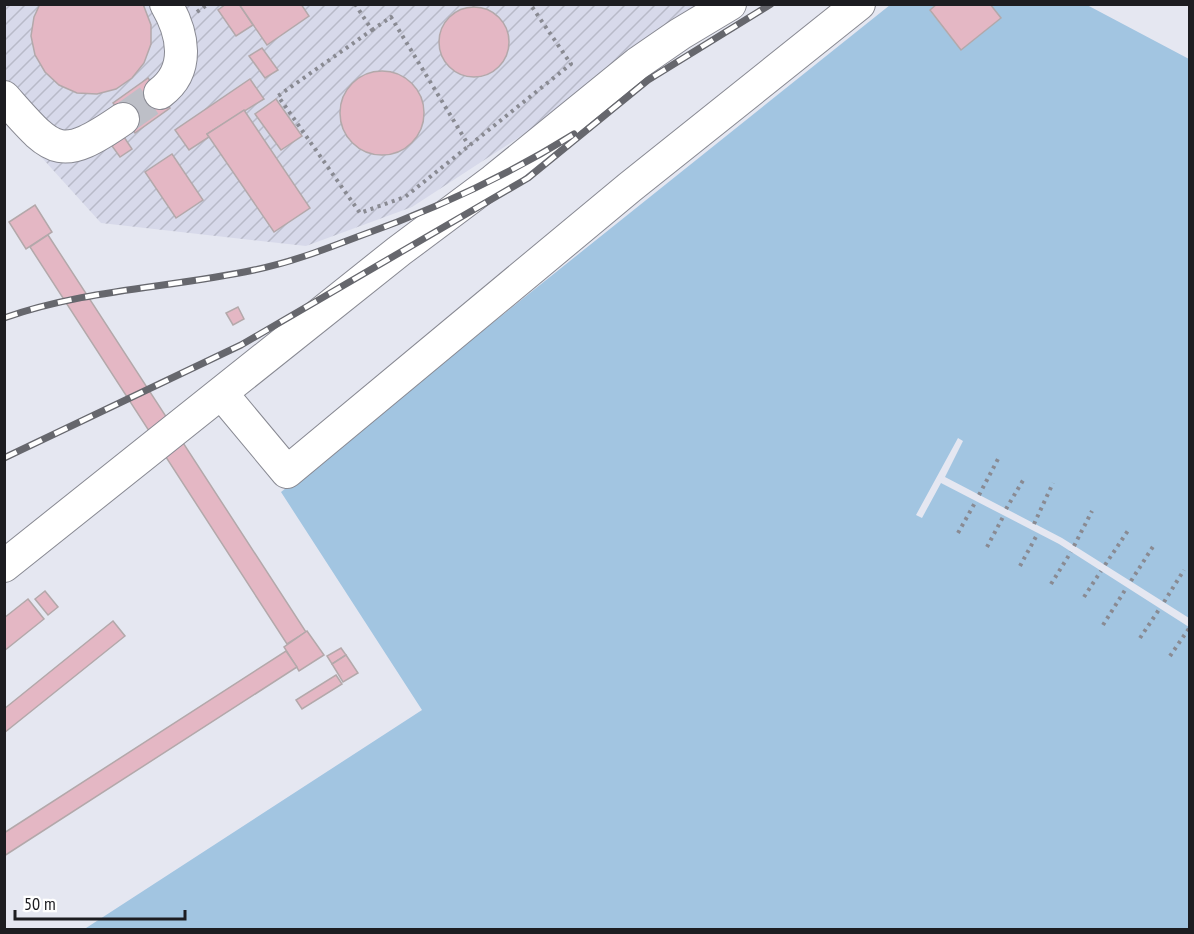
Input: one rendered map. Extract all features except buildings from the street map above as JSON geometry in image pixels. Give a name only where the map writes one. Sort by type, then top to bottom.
[{"type":"lane","points":[[160,93],[177,72],[182,45],[177,25],[166,4]]},
{"type":"lane","points":[[4,566],[638,63],[680,33],[730,4]]},
{"type":"lane","points":[[222,394],[287,472],[630,187],[859,4]]},
{"type":"lane","points":[[4,97],[38,134],[58,146],[69,147],[91,141],[123,119]]},
{"type":"path","points":[[355,4],[372,30]]},
{"type":"path","points":[[469,146],[391,17],[278,96],[360,213],[405,197],[469,146],[571,64],[530,4]]},
{"type":"path","points":[[979,495],[998,459]]},
{"type":"path","points":[[1006,509],[1026,477]]},
{"type":"path","points":[[1035,524],[1053,483]]},
{"type":"path","points":[[958,533],[976,501]]},
{"type":"path","points":[[1074,546],[1092,511]]},
{"type":"path","points":[[987,547],[1004,515]]},
{"type":"path","points":[[1105,565],[1129,529]]},
{"type":"path","points":[[1020,566],[1038,533]]},
{"type":"path","points":[[1131,581],[1154,545]]},
{"type":"path","points":[[1051,584],[1071,552]]},
{"type":"path","points":[[1164,602],[1184,570]]},
{"type":"path","points":[[1084,597],[1101,571]]},
{"type":"path","points":[[1102,625],[1127,587]]},
{"type":"path","points":[[1140,638],[1160,608]]},
{"type":"path","points":[[1170,656],[1190,627]]},
{"type":"shaded area","points":[[5,5],[709,5],[552,116],[412,207],[306,246],[101,223],[5,117]]},
{"type":"water","points":[[890,5],[937,5],[930,11],[961,50],[990,5],[1087,5],[1189,59],[1189,929],[83,930],[422,710],[281,492]]},
{"type":"pier","points":[[958,438],[963,441],[945,477],[1062,538],[1189,618],[1189,627],[1059,544],[941,483],[922,518],[916,515]]},
{"type":"tunnel","points":[[123,119],[160,93]]},
{"type":"railway","points":[[4,458],[241,345],[528,178],[648,80],[771,4]]},
{"type":"railway","points":[[4,318],[66,301],[223,276],[293,260],[441,204],[522,164],[574,134]]}]
